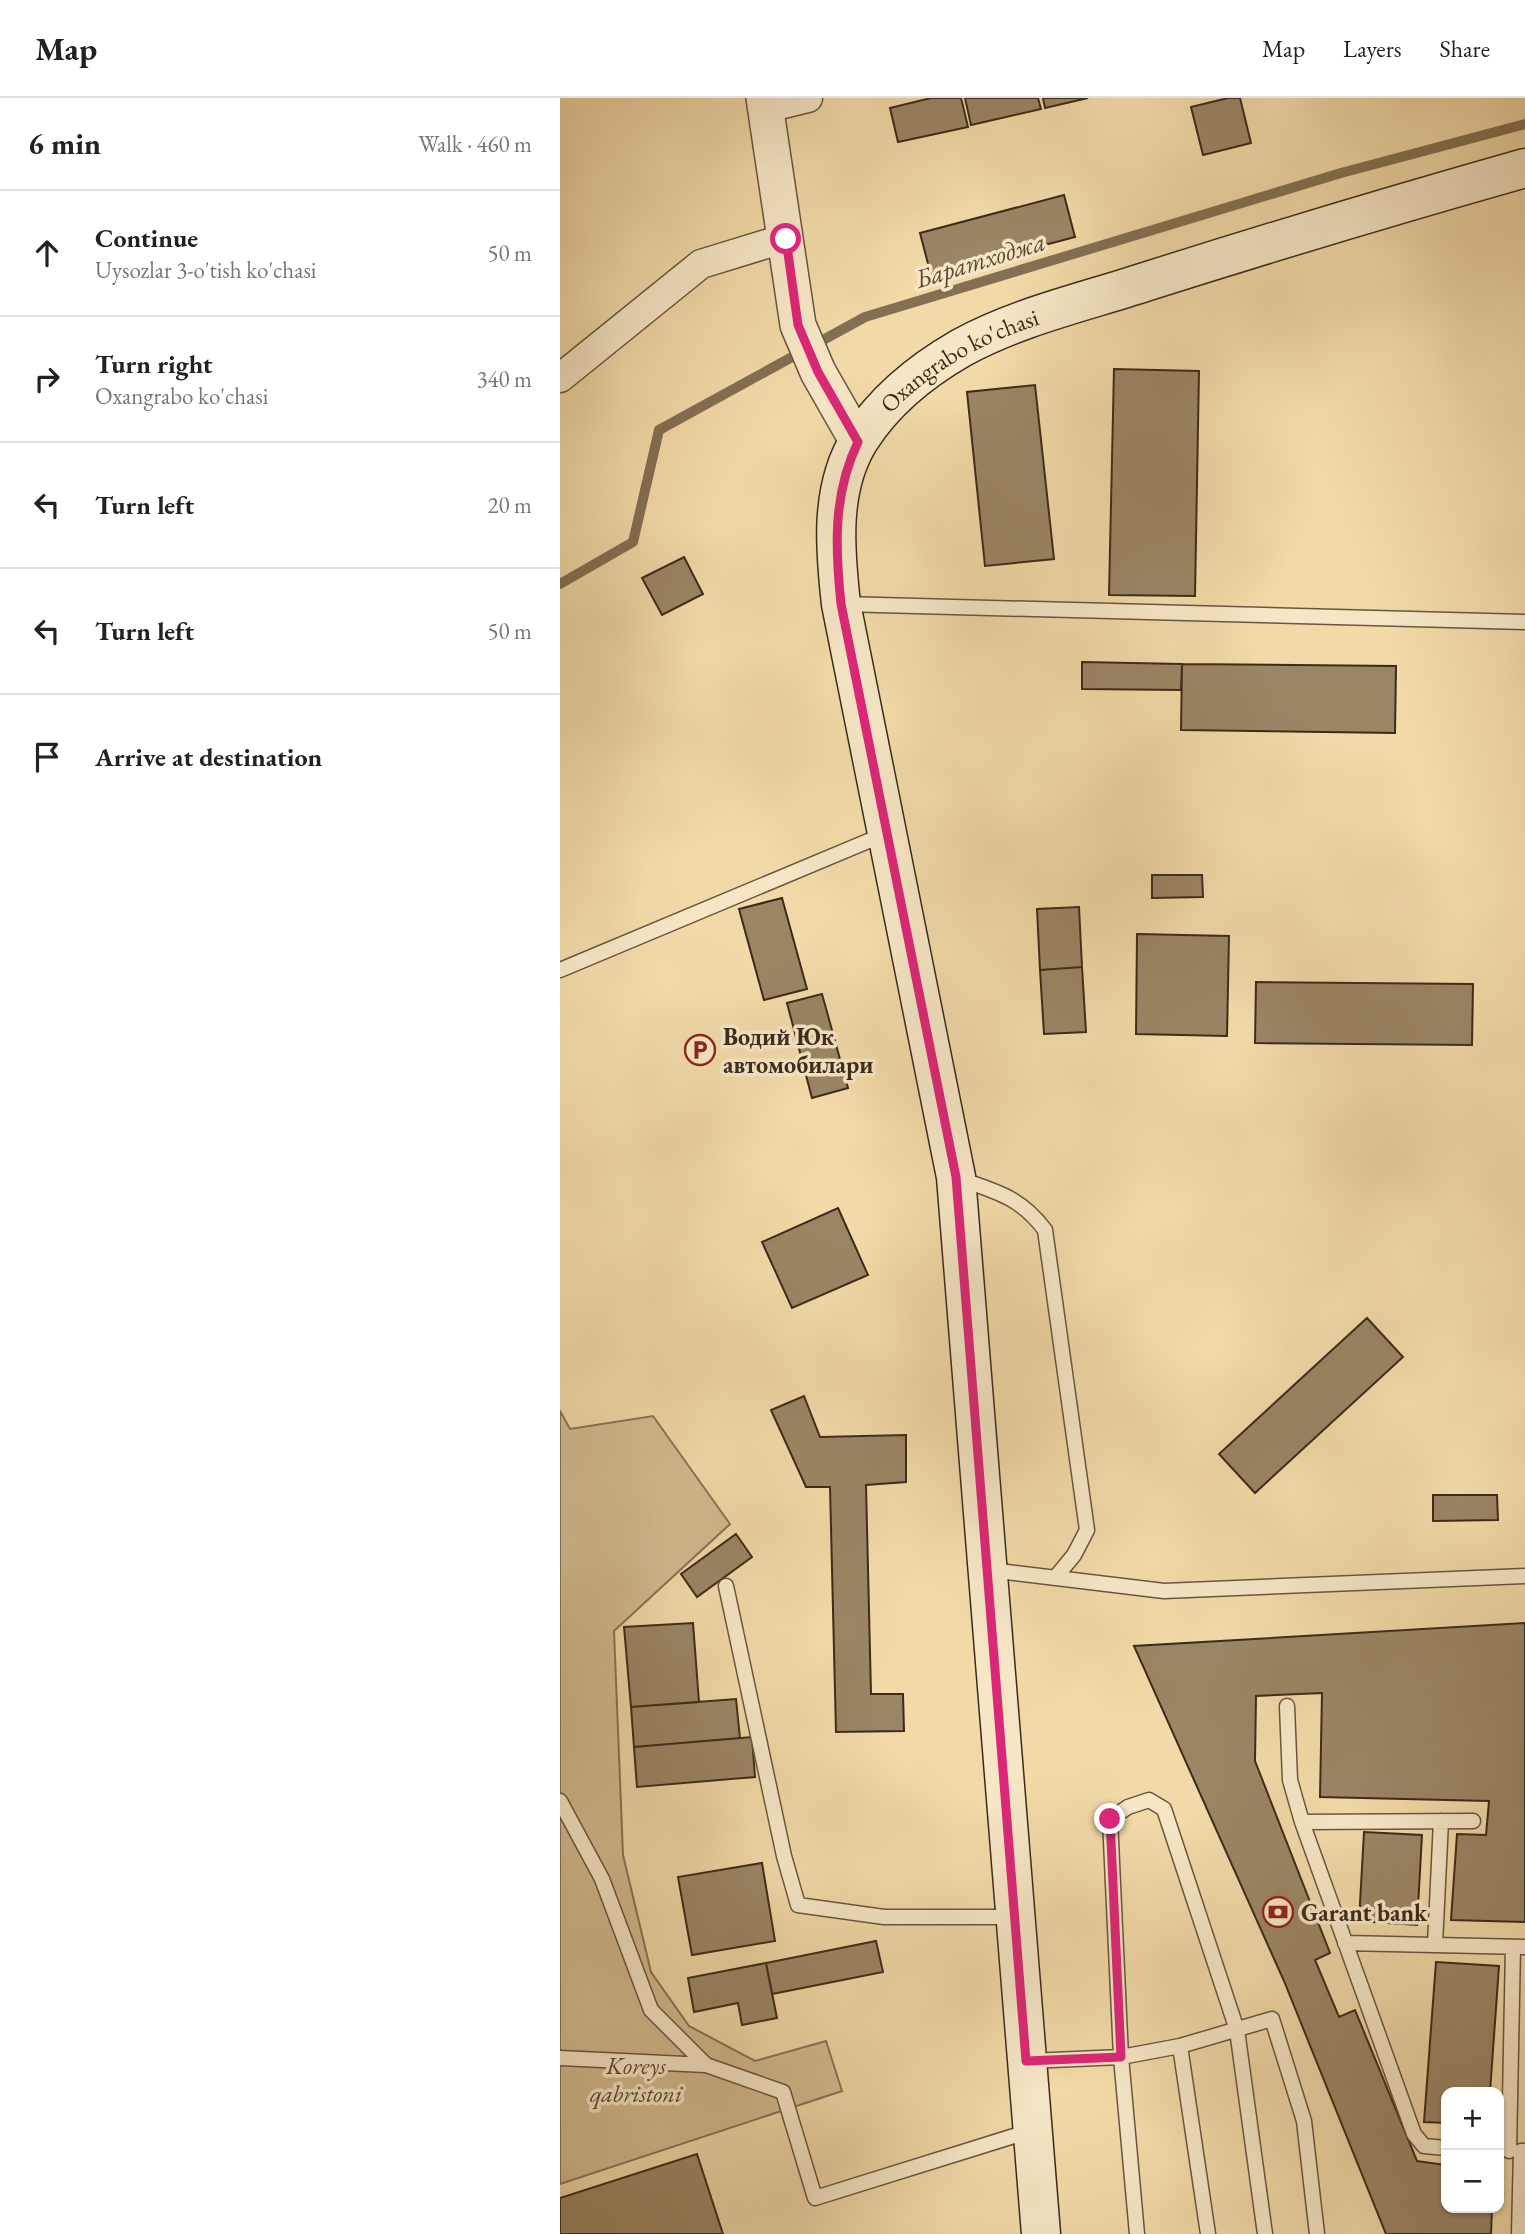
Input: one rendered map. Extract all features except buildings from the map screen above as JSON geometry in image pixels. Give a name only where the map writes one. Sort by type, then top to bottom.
[{"type":"main road","name":"Oxangrabo ko'chasi","points":[[1041,2234],[956,1177],[841,604],[836,557],[837,513],[844,475],[858,442],[887,405],[922,373],[964,346],[1009,326],[1320,227],[1525,168]]},
{"type":"street","points":[[808,98],[766,103],[798,325],[818,372],[858,442]]},
{"type":"street","points":[[560,378],[701,264],[786,239]]},
{"type":"lane","points":[[841,604],[1525,622]]},
{"type":"lane","points":[[560,970],[887,833]]},
{"type":"lane","points":[[956,1177],[1012,1198],[1030,1211],[1045,1230],[1087,1530],[1074,1555],[1055,1578]]},
{"type":"lane","points":[[988,1570],[1164,1591],[1525,1576]]},
{"type":"lane","points":[[726,1586],[784,1856],[798,1905],[884,1917],[1015,1917]]},
{"type":"lane","points":[[1287,1706],[1290,1780],[1301,1822],[1414,2133],[1424,2146],[1441,2148]]},
{"type":"lane","points":[[1137,2234],[1121,2057],[1110,1819],[1128,1807],[1149,1800],[1164,1809],[1237,2030],[1265,2234]]},
{"type":"lane","points":[[560,1801],[602,1879],[651,2010],[706,2065]]},
{"type":"lane","points":[[1435,1945],[1441,1821]]},
{"type":"lane","points":[[1301,1822],[1473,1821]]},
{"type":"lane","points":[[1345,1943],[1519,1947],[1513,2151],[1519,2234]]},
{"type":"lane","points":[[1026,2061],[1121,2057],[1180,2046],[1272,2019],[1304,2121],[1318,2234]]},
{"type":"lane","points":[[1180,2046],[1208,2234]]},
{"type":"lane","points":[[560,2058],[706,2065],[783,2092],[815,2198],[1031,2131]]},
{"type":"green space","name":"Koreys qabristoni","points":[[560,1411],[570,1429],[653,1416],[730,1524],[614,1631],[623,1855],[651,1972],[689,2026],[755,2061],[826,2041],[842,2091],[560,2184]]},
{"type":"waterway","name":"Баратходжа","points":[[560,584],[633,542],[659,430],[865,317],[1341,173],[1525,124]]},
{"type":"place","name":"Водий Юк автомобилари","points":[[700,1050]]},
{"type":"place","name":"Garant bank","points":[[1278,1912]]},
{"type":"route","points":[[786,239],[798,325],[818,372],[858,442],[844,475],[837,513],[836,557],[841,604],[956,1177],[1026,2061],[1121,2057],[1110,1819]]}]
